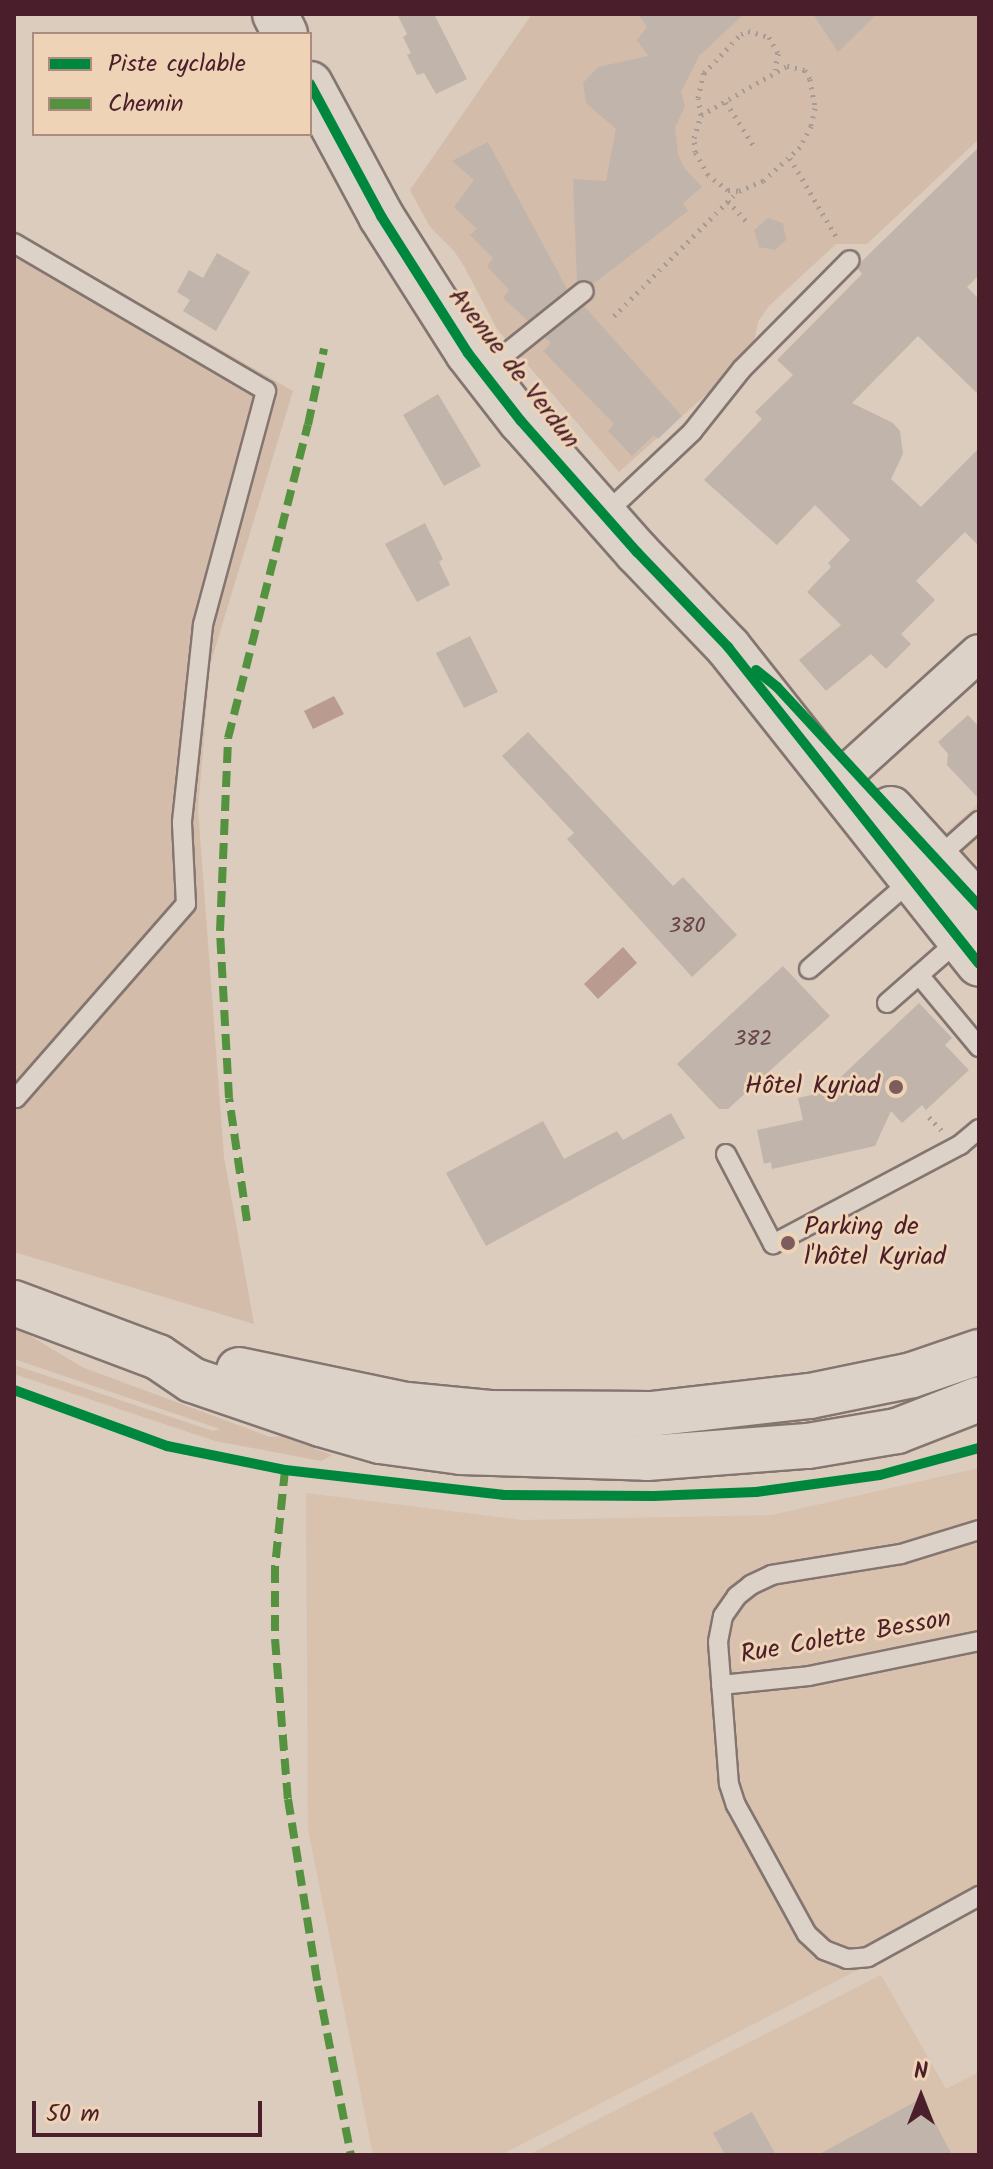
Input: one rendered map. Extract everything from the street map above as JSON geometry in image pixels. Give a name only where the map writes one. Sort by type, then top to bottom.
[{"type":"main road","points":[[275,14],[284,32]]},
{"type":"main road","name":"Avenue de Verdun","points":[[312,88],[426,293],[483,372],[604,515],[728,647],[924,869]]},
{"type":"main road","name":"Avenue de Verdun","points":[[728,647],[777,687],[852,768],[974,933]]},
{"type":"main road","points":[[14,1303],[158,1357],[192,1380],[380,1441],[543,1457],[647,1458],[808,1446],[897,1431],[979,1399]]},
{"type":"main road","points":[[158,1357],[198,1361],[407,1405],[490,1413],[591,1415],[736,1406],[810,1396],[912,1375],[979,1352]]},
{"type":"street","points":[[852,768],[979,653]]},
{"type":"lane","points":[[14,243],[266,391],[203,625],[182,823],[186,904],[16,1098],[14,1096]]},
{"type":"lane","points":[[604,515],[692,432],[742,369],[850,260]]},
{"type":"lane","points":[[483,372],[584,291]]},
{"type":"lane","points":[[809,969],[979,821]]},
{"type":"lane","points":[[887,1003],[974,933]]},
{"type":"lane","points":[[919,975],[979,1047]]},
{"type":"lane","points":[[726,1154],[773,1244],[960,1145],[979,1129]]},
{"type":"lane","points":[[979,1530],[901,1554],[772,1575],[751,1585],[723,1616],[718,1642],[729,1784],[736,1805],[807,1934],[824,1950],[847,1959],[868,1957],[979,1896]]},
{"type":"lane","name":"Rue Colette Besson","points":[[721,1685],[809,1676],[979,1641]]},
{"type":"path","points":[[738,191],[718,184],[701,164],[694,138],[701,115],[698,98],[704,73],[741,34],[748,31],[769,37],[778,53],[775,71]]},
{"type":"path","points":[[614,316],[738,191],[763,181],[790,158],[811,126],[814,91],[805,70],[787,66],[701,115]]},
{"type":"path","points":[[726,102],[755,148]]},
{"type":"path","points":[[790,158],[850,260]]},
{"type":"path","points":[[728,201],[749,224]]},
{"type":"shaded area","points":[[532,14],[979,14],[979,139],[867,244],[836,244],[769,306],[758,322],[754,342],[708,393],[619,472],[497,329],[465,268],[454,251],[430,227],[410,190]]},
{"type":"shaded area","points":[[14,230],[293,391],[210,665],[198,809],[224,1157],[254,1324],[14,1252]]},
{"type":"shaded area","points":[[334,696],[344,714],[313,729],[304,711]]},
{"type":"shaded area","points":[[979,803],[979,866],[944,834]]},
{"type":"shaded area","points":[[623,947],[637,963],[598,999],[584,984]]},
{"type":"shaded area","points":[[14,1326],[82,1367],[270,1437],[299,1435],[318,1440],[315,1449],[332,1455],[321,1461],[215,1441],[14,1374],[14,1365],[213,1431],[220,1429],[14,1359]]},
{"type":"shaded area","points":[[979,1468],[979,1907],[501,2155],[373,2155],[308,1829],[306,1493],[523,1520],[772,1515]]},
{"type":"shaded area","points":[[881,1975],[946,2089],[979,2072],[979,2155],[528,2155]]},
{"type":"building","points":[[397,14],[434,14],[467,79],[436,94],[424,73],[417,75],[407,55],[411,53],[403,37],[407,34]]},
{"type":"building","points":[[638,14],[744,14],[699,56],[681,92],[685,106],[675,127],[678,155],[685,169],[702,187],[683,203],[688,211],[593,284],[588,280],[577,282],[573,179],[606,181],[616,129],[586,103],[583,83],[598,67],[648,56],[637,40],[647,27]]},
{"type":"building","points":[[813,14],[877,14],[838,52]]},
{"type":"building","points":[[488,142],[567,289],[528,321],[503,298],[509,290],[487,266],[493,258],[470,235],[477,229],[454,207],[474,180],[452,161]]},
{"type":"building","points":[[979,147],[979,275],[967,287],[979,299],[979,395],[918,336],[852,403],[893,423],[900,431],[903,454],[891,479],[921,507],[979,448],[979,546],[965,532],[916,581],[935,600],[901,634],[911,644],[886,669],[871,654],[826,691],[799,660],[841,625],[807,592],[831,567],[828,563],[850,540],[815,505],[777,545],[704,480],[762,419],[755,412],[793,375],[777,360],[862,274],[858,269],[862,261]]},
{"type":"building","points":[[768,218],[783,223],[786,240],[775,250],[759,247],[754,230]]},
{"type":"building","points":[[217,253],[250,272],[216,331],[183,311],[190,300],[177,292],[189,270],[203,278]]},
{"type":"building","points":[[584,306],[682,416],[658,439],[654,435],[632,456],[608,431],[614,424],[543,351],[551,343],[545,338]]},
{"type":"building","points":[[438,394],[481,466],[444,486],[403,415]]},
{"type":"building","points":[[425,523],[443,559],[439,562],[450,585],[417,602],[385,544]]},
{"type":"building","points":[[470,636],[498,692],[464,708],[436,653]]},
{"type":"building","points":[[968,715],[979,727],[979,799],[947,765],[948,754],[938,742]]},
{"type":"building","points":[[528,732],[673,886],[683,877],[737,935],[692,977],[567,839],[574,833],[502,756]]},
{"type":"building","points":[[783,966],[830,1016],[728,1109],[719,1109],[677,1064]]},
{"type":"building","name":"Hôtel Kyriad","points":[[919,1003],[952,1038],[945,1045],[969,1070],[926,1110],[922,1105],[902,1123],[891,1111],[875,1146],[772,1169],[771,1162],[764,1164],[757,1130],[803,1120],[798,1098],[825,1092]]},
{"type":"building","points":[[671,1113],[685,1138],[486,1246],[446,1173],[543,1121],[564,1159],[617,1131],[623,1140]]},
{"type":"building","points":[[922,2098],[952,2155],[818,2155]]},
{"type":"building","points":[[752,2112],[776,2155],[725,2155],[713,2133]]},
{"type":"marked path","points":[[247,1221],[229,1098],[220,931],[228,738],[308,425],[324,349]]},
{"type":"marked path","points":[[285,1470],[275,1567],[275,1639],[288,1799],[318,1986],[351,2155]]},
{"type":"cycle path","points":[[312,88],[381,216],[468,353],[521,421],[637,552],[728,647],[979,964]]},
{"type":"cycle path","points":[[756,670],[777,687],[979,906]]},
{"type":"cycle path","points":[[14,1390],[167,1446],[285,1470],[503,1495],[654,1496],[756,1492],[880,1475],[979,1448]]},
{"type":"place","name":"Hôtel Kyriad","points":[[896,1087]]},
{"type":"place","name":"Parking de l'hôtel Kyriad","points":[[788,1243]]}]
